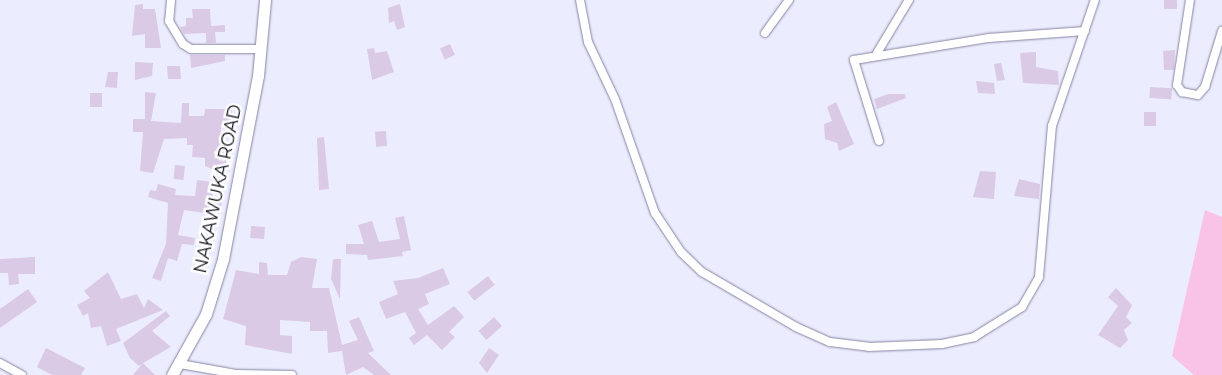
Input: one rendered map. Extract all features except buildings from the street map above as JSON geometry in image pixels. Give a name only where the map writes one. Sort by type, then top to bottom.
[{"type":"main road","name":"NAKAWUKA ROAD","points":[[172,375],[180,364],[206,314],[223,259],[261,49],[265,0]]},
{"type":"street","points":[[171,0],[169,21],[182,44],[191,49],[261,49]]},
{"type":"street","points":[[580,0],[588,42],[615,99],[655,213],[681,252],[702,272],[796,326],[830,342],[870,347],[942,344],[974,337],[1022,307],[1039,276],[1052,126],[1095,0]]},
{"type":"street","points":[[765,33],[789,0]]},
{"type":"street","points":[[877,53],[909,0]]},
{"type":"street","points":[[1190,0],[1177,85],[1182,92],[1198,95],[1205,87],[1222,31]]},
{"type":"street","points":[[879,141],[854,60],[877,53],[1085,31]]},
{"type":"street","points":[[0,362],[22,375]]},
{"type":"street","points":[[180,364],[237,374],[292,375]]},
{"type":"shaded area","points":[[1205,210],[1222,217],[1222,375],[1194,375],[1172,356]]}]
